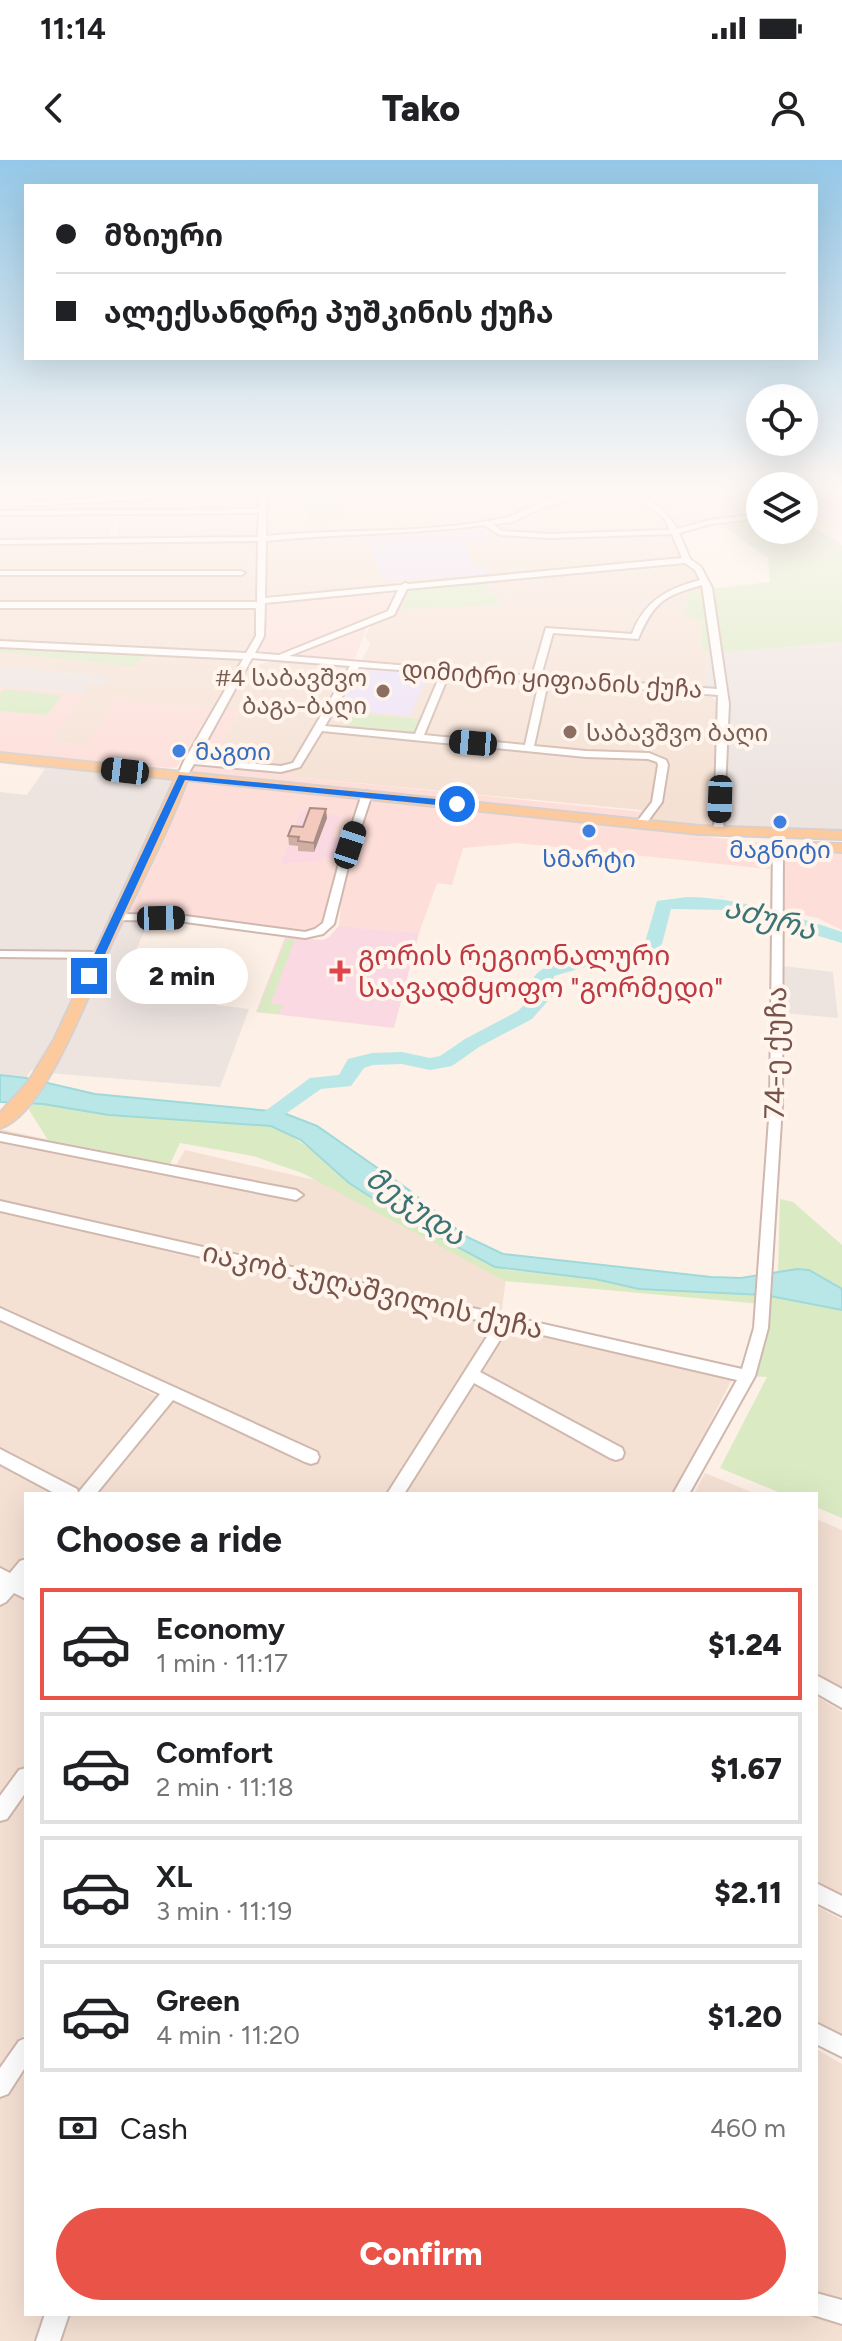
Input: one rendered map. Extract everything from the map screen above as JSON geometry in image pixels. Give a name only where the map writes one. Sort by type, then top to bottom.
[{"type":"main road","points":[[0,757],[780,839],[842,835]]},
{"type":"main road","points":[[0,1122],[20,1106],[71,1018],[182,777]]},
{"type":"main road","points":[[699,830],[719,830],[842,848]]},
{"type":"street","points":[[182,777],[260,636],[261,594]]},
{"type":"street","points":[[0,605],[261,603],[354,594]]},
{"type":"street","points":[[279,657],[391,613],[401,594]]},
{"type":"street","points":[[529,748],[549,630],[635,637],[639,623],[655,599],[670,594]]},
{"type":"street","points":[[708,594],[724,704],[719,830]]},
{"type":"street","name":"დიმიტრი ყიფიანის ქუჩა","points":[[0,644],[239,657],[250,655],[720,692]]},
{"type":"street","points":[[189,761],[281,769],[297,765],[356,664]]},
{"type":"street","points":[[418,738],[446,671]]},
{"type":"street","points":[[320,728],[661,760],[663,765],[657,802],[641,823]]},
{"type":"street","points":[[117,917],[178,918],[305,935],[319,932],[328,924],[367,794]]},
{"type":"street","name":"74-ე ქუჩა","points":[[747,1376],[759,1340],[763,1304],[776,1105],[780,839]]},
{"type":"street","points":[[0,954],[98,955]]},
{"type":"street","points":[[0,1137],[296,1195]]},
{"type":"street","name":"იაკობ ჯუღაშვილის ქუჩა","points":[[0,1206],[747,1376]]},
{"type":"street","points":[[0,1314],[311,1457]]},
{"type":"street","points":[[396,1492],[505,1320]]},
{"type":"street","points":[[471,1374],[616,1453]]},
{"type":"street","points":[[682,1492],[747,1376]]},
{"type":"street","points":[[88,1492],[169,1394]]},
{"type":"street","points":[[0,1456],[67,1492]]},
{"type":"street","points":[[0,1597],[13,1583]]},
{"type":"street","points":[[818,1684],[842,1699]]},
{"type":"street","points":[[0,1812],[24,1780]]},
{"type":"street","points":[[818,1894],[842,1906]]},
{"type":"street","points":[[818,2034],[842,2047]]},
{"type":"street","points":[[0,2086],[24,2051]]},
{"type":"street","points":[[818,2306],[842,2312]]},
{"type":"street","points":[[48,2341],[56,2316]]},
{"type":"shaded area","points":[[0,594],[256,594],[256,600],[248,605],[0,604]]},
{"type":"shaded area","points":[[264,594],[335,594],[264,599]]},
{"type":"shaded area","points":[[399,594],[390,611],[286,653],[260,651],[268,602]]},
{"type":"shaded area","points":[[404,594],[691,594],[687,595],[686,618],[702,621],[702,649],[707,650],[705,691],[362,661],[370,644],[365,636],[371,625],[397,610]]},
{"type":"shaded area","points":[[0,606],[258,607],[257,632],[249,653],[243,656],[0,642]]},
{"type":"shaded area","points":[[363,626],[366,629],[354,660],[294,655]]},
{"type":"shaded area","points":[[842,642],[842,832],[725,829],[722,825],[727,703],[717,691],[705,691],[707,650],[732,652]]},
{"type":"shaded area","points":[[0,646],[240,660],[212,709],[115,700],[85,745],[51,742],[89,684],[111,676],[0,667]]},
{"type":"shaded area","points":[[271,661],[712,697],[720,704],[715,828],[641,821],[641,810],[294,777],[288,772],[210,764],[239,711],[223,709],[249,668]],"holes":[[[356,669],[410,716],[336,708]]]},
{"type":"shaded area","points":[[0,667],[111,676],[106,686],[89,684],[83,693],[0,686]]},
{"type":"shaded area","name":"#4 საბავშვო ბაგა-ბაღი","points":[[356,669],[429,673],[410,716],[335,709]]},
{"type":"shaded area","points":[[0,686],[83,693],[52,742],[85,745],[115,699],[212,709],[176,768],[0,755]]},
{"type":"shaded area","points":[[223,709],[239,710],[211,764],[288,772],[294,777],[644,812],[641,821],[193,776],[186,772]]},
{"type":"shaded area","points":[[0,763],[168,779],[174,780],[175,785],[39,1069],[31,1070],[26,1078],[0,1075],[0,792],[27,795],[45,769]]},
{"type":"shaded area","points":[[186,782],[357,799],[361,803],[332,882],[322,923],[316,929],[304,932],[123,914]]},
{"type":"shaded area","points":[[376,800],[763,843],[769,848],[770,869],[517,843],[463,848],[452,885],[437,883],[419,933],[339,926],[344,874],[369,804]]},
{"type":"shaded area","points":[[301,811],[339,816],[333,837],[343,839],[338,855],[316,861],[281,864]]},
{"type":"shaded area","points":[[785,850],[842,852],[842,930],[818,918],[784,911]]},
{"type":"shaded area","points":[[149,921],[118,990],[206,998],[217,1005],[249,1009],[220,1087],[49,1073],[121,922]]},
{"type":"shaded area","name":"გორის რეგიონალური საავადმყოფო \"გორმედი\"","points":[[339,926],[419,933],[394,1028],[256,1012],[285,937],[323,940]]},
{"type":"shaded area","points":[[783,966],[833,972],[838,1018],[782,1013]]},
{"type":"shaded area","points":[[0,1129],[175,1167],[185,1150],[319,1181],[506,1279],[501,1315],[0,1202]]},
{"type":"shaded area","points":[[0,1210],[480,1320],[488,1326],[486,1336],[388,1492],[91,1492],[177,1390],[0,1307]]},
{"type":"shaded area","points":[[0,1320],[157,1396],[81,1489],[73,1490],[0,1449]]},
{"type":"shaded area","points":[[511,1327],[727,1374],[731,1381],[675,1492],[401,1492],[505,1329]]},
{"type":"shaded area","points":[[0,1462],[54,1492],[24,1492],[24,1556],[10,1573],[0,1570]]},
{"type":"shaded area","points":[[705,1473],[751,1492],[695,1492]]},
{"type":"shaded area","points":[[818,1520],[842,1530],[842,1697],[818,1682]]},
{"type":"shaded area","points":[[11,1592],[24,1600],[24,1773],[0,1805],[0,1600]]},
{"type":"shaded area","points":[[818,1697],[842,1712],[842,1902],[818,1889]]},
{"type":"shaded area","points":[[24,1789],[24,2035],[0,2070],[0,1822]]},
{"type":"shaded area","points":[[818,1907],[842,1920],[842,2036],[818,2023]]},
{"type":"shaded area","points":[[818,2050],[842,2064],[842,2341],[61,2341],[69,2316],[818,2316]]},
{"type":"shaded area","points":[[24,2057],[24,2316],[50,2316],[40,2341],[0,2341],[0,2092]]},
{"type":"green space","points":[[408,594],[492,594],[501,605],[402,609]]},
{"type":"green space","points":[[688,594],[842,594],[842,642],[732,652],[702,650],[702,621],[686,618]]},
{"type":"green space","points":[[0,647],[146,656],[132,666],[0,652]]},
{"type":"green space","points":[[4,689],[62,695],[47,715],[0,711],[0,694]]},
{"type":"green space","points":[[351,713],[420,719],[414,733],[344,727]]},
{"type":"green space","points":[[286,939],[295,939],[271,1003],[283,1005],[279,1014],[257,1012]]},
{"type":"green space","points":[[43,1104],[109,1115],[257,1123],[283,1130],[320,1156],[507,1270],[595,1279],[640,1289],[765,1295],[842,1310],[842,1518],[818,1508],[818,1492],[778,1492],[720,1468],[767,1377],[747,1376],[763,1304],[505,1281],[302,1173],[253,1156],[180,1143],[170,1164],[48,1140],[29,1110],[31,1105]]},
{"type":"green space","points":[[780,1199],[793,1202],[842,1245],[842,1289],[797,1269],[778,1272]]},
{"type":"water","name":"მეჯუდა","points":[[0,1075],[95,1094],[281,1112],[317,1126],[409,1190],[465,1236],[503,1254],[711,1277],[741,1278],[809,1270],[842,1289],[842,1310],[765,1295],[639,1289],[595,1279],[495,1267],[405,1219],[349,1183],[301,1140],[271,1126],[109,1115],[43,1104],[0,1102]]},
{"type":"building","points":[[310,808],[326,809],[314,843],[288,836],[292,826],[303,827]]},
{"type":"waterway","name":"აძურა","points":[[267,1117],[317,1083],[344,1081],[352,1074],[355,1064],[372,1059],[402,1058],[430,1064],[445,1062],[472,1043],[525,1015],[546,993],[543,977],[548,972],[601,957],[633,959],[645,952],[653,944],[663,905],[687,902],[732,905],[775,915],[842,938]]},
{"type":"place","name":"#4 საბავშვო ბაგა-ბაღი","points":[[383,691]]},
{"type":"place","name":"საბავშვო ბაღი","points":[[570,732]]},
{"type":"place","name":"მაგთი","points":[[179,751]]},
{"type":"place","name":"მაგნიტი","points":[[780,822]]},
{"type":"place","name":"სმარტი","points":[[589,831]]},
{"type":"place","name":"გორის რეგიონალური საავადმყოფო \"გორმედი\"","points":[[340,971]]},
{"type":"route","points":[[89,976],[182,777],[457,804]]}]
